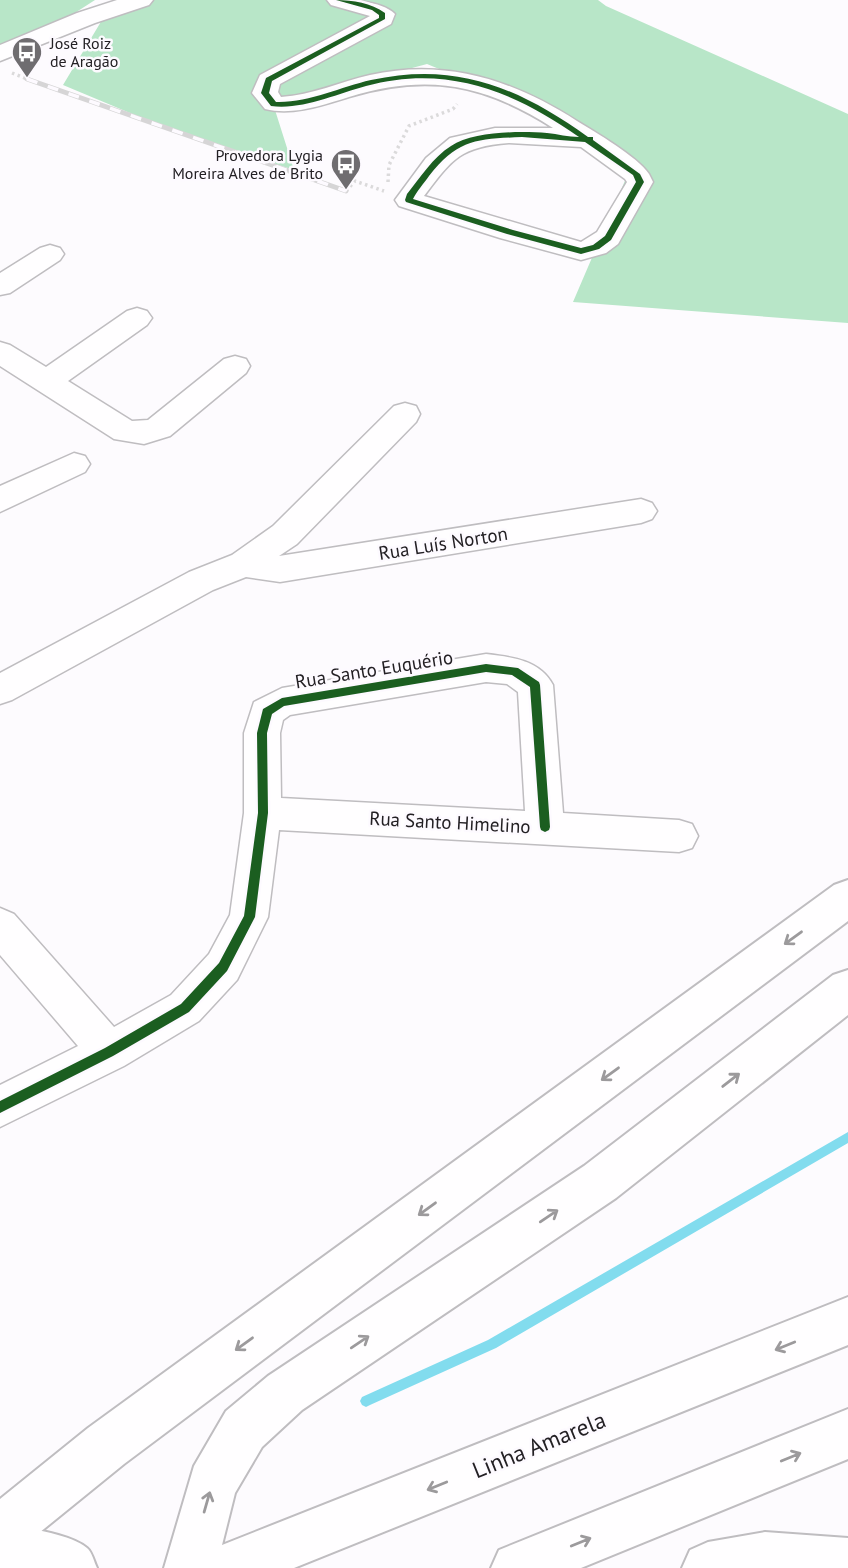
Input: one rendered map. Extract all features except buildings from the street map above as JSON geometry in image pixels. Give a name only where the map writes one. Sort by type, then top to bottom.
[{"type":"main road","points":[[0,1532],[106,1446],[848,898]]},
{"type":"main road","points":[[190,1568],[212,1484],[244,1429],[285,1392],[600,1182],[848,989]]},
{"type":"main road","name":"Linha Amarela","points":[[230,1568],[848,1321]]},
{"type":"main road","points":[[517,1568],[848,1434]]},
{"type":"main road","points":[[0,1548],[65,1564],[71,1568]]},
{"type":"main road","points":[[708,1568],[765,1558],[848,1564]]},
{"type":"street","points":[[0,54],[86,18],[141,0]]},
{"type":"street","points":[[340,0],[378,9],[383,17],[376,24],[344,38],[269,80],[265,93],[274,104],[299,101],[389,78],[428,73],[480,81],[538,106],[590,139],[636,174],[640,182],[615,229],[604,242],[590,250],[569,250],[409,200],[439,161],[459,144],[490,138],[543,135],[562,140],[590,139]]},
{"type":"street","points":[[0,64],[87,41],[94,36],[95,30],[86,18]]},
{"type":"street","points":[[0,286],[50,254]]},
{"type":"street","points":[[45,382],[136,318]]},
{"type":"street","points":[[0,352],[125,431],[144,433],[159,428],[235,366]]},
{"type":"street","name":"Rua Luís Norton","points":[[0,690],[201,581],[244,564],[285,535],[405,414]]},
{"type":"street","points":[[0,500],[74,464]]},
{"type":"street","name":"Rua Luís Norton","points":[[244,564],[279,569],[641,511]]},
{"type":"street","name":"Rua Santo Euquério","points":[[0,1107],[108,1052],[185,1008],[223,967],[248,917],[263,813],[262,733],[267,712],[282,702],[486,668],[514,671],[535,685],[545,827]]},
{"type":"street","name":"Rua Santo Himelino","points":[[263,813],[679,836]]},
{"type":"street","points":[[0,926],[108,1052]]},
{"type":"path","points":[[388,181],[389,165],[409,126],[453,109]]},
{"type":"path","points":[[346,191],[355,181],[409,200]]},
{"type":"green space","points":[[0,0],[95,0],[67,18],[0,52]]},
{"type":"green space","points":[[114,0],[598,0],[606,6],[848,114],[848,323],[573,302],[627,176],[526,105],[427,64],[288,101],[269,91],[294,170],[173,131],[63,85]]},
{"type":"waterway","points":[[366,1401],[492,1344],[848,1137]]},
{"type":"railway","points":[[27,79],[346,191]]},
{"type":"cycle path","points":[[339,0],[374,8],[383,14],[382,19],[269,80],[265,93],[274,104],[295,103],[373,82],[413,76],[450,77],[483,83],[515,95],[545,111],[575,131],[605,152],[636,174],[640,182],[608,238],[596,247],[581,251],[409,200],[435,164],[459,144],[482,138],[522,134],[576,139],[583,139],[590,139]]},
{"type":"cycle path","points":[[0,1107],[109,1052],[185,1008],[223,967],[249,917],[263,813],[262,733],[267,712],[282,702],[486,668],[514,671],[535,685],[545,827]]},
{"type":"place","name":"José Roiz de Aragão","points":[[27,79]]},
{"type":"place","name":"Provedora Lygia Moreira Alves de Brito","points":[[346,191]]}]
